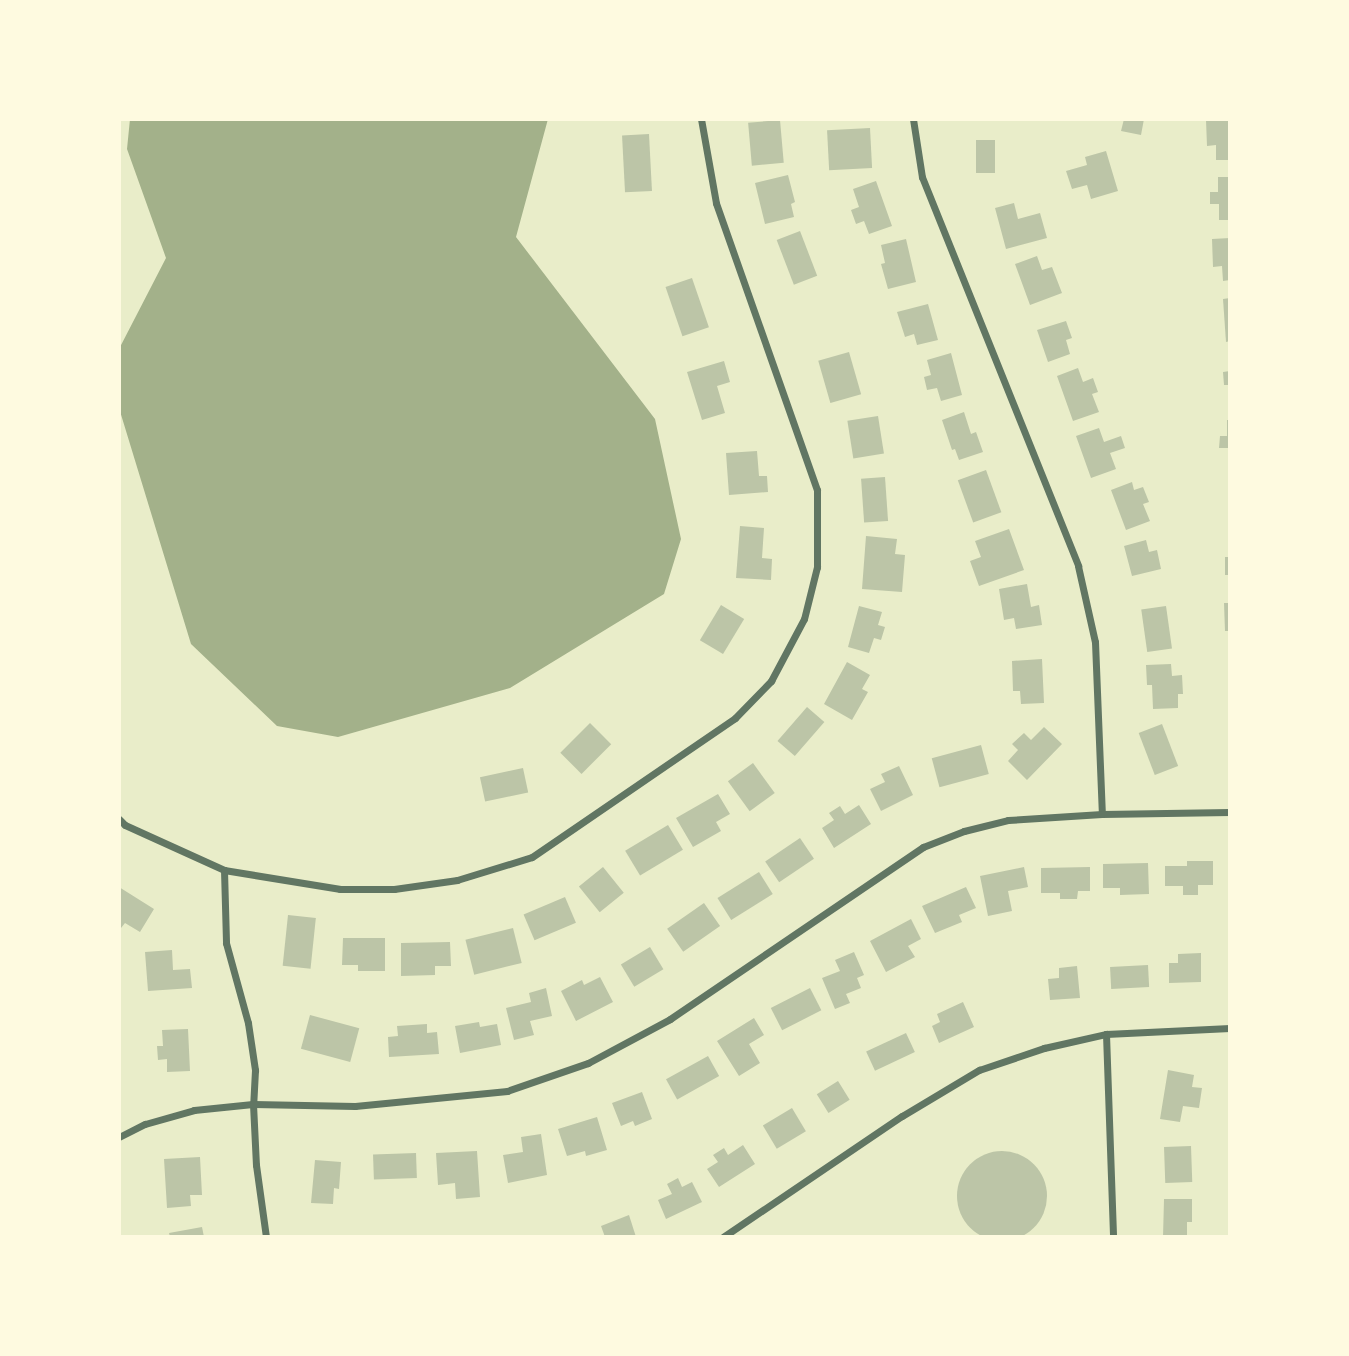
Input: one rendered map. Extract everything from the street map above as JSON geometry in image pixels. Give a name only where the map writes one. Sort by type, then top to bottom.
[{"type":"street","points":[[119,819],[125,825],[224,870],[340,889],[394,889],[470,876],[532,857],[735,718],[771,681],[804,619],[817,567],[817,490],[716,203],[701,119]]},
{"type":"street","points":[[913,119],[922,177],[1078,566],[1095,642],[1102,814]]},
{"type":"street","points":[[119,1136],[145,1124],[194,1110],[253,1104],[355,1106],[429,1101],[519,1087],[588,1063],[670,1018],[923,847],[964,831],[1008,820],[1102,814],[1230,812]]},
{"type":"street","points":[[224,870],[226,943],[248,1023],[255,1070],[253,1104],[256,1164],[266,1237]]},
{"type":"street","points":[[723,1237],[902,1116],[979,1070],[1044,1048],[1107,1034],[1230,1028]]},
{"type":"street","points":[[1107,1034],[1113,1237]]},
{"type":"shaded area","points":[[130,119],[548,119],[516,237],[655,419],[681,539],[664,594],[510,688],[338,737],[277,726],[191,644],[119,408],[119,349],[166,258],[127,149]]},
{"type":"building","points":[[1124,119],[1144,119],[1141,135],[1121,131]]},
{"type":"building","points":[[1230,119],[1230,160],[1216,160],[1216,145],[1207,146],[1206,120]]},
{"type":"building","points":[[780,120],[784,163],[752,166],[748,123]]},
{"type":"building","points":[[870,128],[872,168],[829,170],[827,130]]},
{"type":"building","points":[[649,134],[652,191],[625,192],[622,135]]},
{"type":"building","points":[[976,140],[995,140],[995,173],[976,173]]},
{"type":"building","points":[[1106,151],[1118,191],[1091,199],[1087,185],[1072,189],[1066,171],[1087,165],[1085,157]]},
{"type":"building","points":[[788,175],[795,202],[791,204],[794,217],[765,224],[755,183]]},
{"type":"building","points":[[1218,177],[1230,177],[1230,220],[1219,220],[1219,204],[1210,204],[1210,192],[1218,192]]},
{"type":"building","points":[[876,181],[892,226],[869,234],[864,221],[856,224],[851,210],[859,207],[853,189]]},
{"type":"building","points":[[1014,203],[1018,219],[1040,213],[1047,238],[1006,249],[995,208]]},
{"type":"building","points":[[800,231],[817,276],[794,285],[777,240]]},
{"type":"building","points":[[1230,238],[1230,280],[1223,281],[1222,266],[1213,267],[1212,239]]},
{"type":"building","points":[[906,239],[916,282],[888,289],[881,264],[885,263],[881,245]]},
{"type":"building","points":[[1037,256],[1042,270],[1052,267],[1062,293],[1030,305],[1015,264]]},
{"type":"building","points":[[692,278],[709,327],[682,336],[666,287]]},
{"type":"building","points":[[1230,298],[1230,341],[1226,342],[1223,299]]},
{"type":"building","points":[[928,304],[938,340],[917,345],[914,334],[905,337],[897,312]]},
{"type":"building","points":[[1066,321],[1072,338],[1066,340],[1070,354],[1048,362],[1037,330]]},
{"type":"building","points":[[849,352],[861,394],[830,403],[818,361]]},
{"type":"building","points":[[951,353],[962,395],[941,401],[937,388],[927,390],[924,377],[931,375],[927,360]]},
{"type":"building","points":[[724,361],[730,382],[717,386],[725,413],[702,420],[687,372]]},
{"type":"building","points":[[1078,368],[1083,382],[1093,378],[1098,392],[1092,394],[1099,412],[1073,421],[1057,376]]},
{"type":"building","points":[[1230,371],[1230,385],[1224,385],[1223,372]]},
{"type":"building","points":[[964,412],[971,434],[976,432],[983,452],[959,460],[955,449],[952,450],[942,420]]},
{"type":"building","points":[[878,416],[884,454],[853,458],[847,421]]},
{"type":"building","points":[[1227,420],[1230,420],[1230,448],[1219,448],[1220,436],[1227,436]]},
{"type":"building","points":[[1099,428],[1104,442],[1121,436],[1125,448],[1110,453],[1116,469],[1091,478],[1076,436]]},
{"type":"building","points":[[757,451],[759,476],[767,476],[768,492],[729,495],[726,453]]},
{"type":"building","points":[[986,470],[1001,512],[973,523],[958,480]]},
{"type":"building","points":[[885,477],[888,521],[864,523],[861,479]]},
{"type":"building","points":[[1132,482],[1134,490],[1143,487],[1149,502],[1143,504],[1150,521],[1126,530],[1111,490]]},
{"type":"building","points":[[740,526],[764,528],[762,558],[772,559],[771,580],[736,578]]},
{"type":"building","points":[[1009,529],[1024,570],[979,586],[970,561],[981,557],[975,541]]},
{"type":"building","points":[[866,536],[897,539],[895,554],[905,555],[902,592],[862,589]]},
{"type":"building","points":[[1146,540],[1149,552],[1157,550],[1161,569],[1132,576],[1124,546]]},
{"type":"building","points":[[1225,557],[1230,557],[1230,575],[1225,575]]},
{"type":"building","points":[[1027,584],[1031,607],[1039,605],[1042,625],[1016,629],[1014,618],[1004,620],[999,589]]},
{"type":"building","points":[[1224,603],[1230,603],[1230,631],[1225,631]]},
{"type":"building","points":[[721,605],[744,619],[723,654],[700,640]]},
{"type":"building","points":[[859,606],[882,612],[878,625],[885,627],[881,640],[874,638],[869,653],[848,647]]},
{"type":"building","points":[[1166,606],[1172,649],[1147,652],[1141,609]]},
{"type":"building","points":[[1042,659],[1044,703],[1021,704],[1020,691],[1013,691],[1012,661]]},
{"type":"building","points":[[847,662],[870,675],[862,689],[868,692],[852,720],[824,704]]},
{"type":"building","points":[[1171,664],[1172,676],[1182,675],[1183,694],[1178,694],[1178,708],[1153,709],[1152,685],[1147,685],[1146,665]]},
{"type":"building","points":[[807,707],[824,722],[795,756],[777,741]]},
{"type":"building","points":[[590,723],[611,744],[582,774],[560,753]]},
{"type":"building","points":[[1162,724],[1178,766],[1155,775],[1139,733]]},
{"type":"building","points":[[1044,727],[1062,744],[1027,780],[1008,761],[1018,750],[1012,744],[1024,733],[1031,740]]},
{"type":"building","points":[[981,745],[989,774],[940,787],[932,758]]},
{"type":"building","points":[[753,763],[775,793],[750,811],[728,781]]},
{"type":"building","points":[[899,766],[913,795],[881,811],[870,789],[885,782],[881,774]]},
{"type":"building","points":[[523,768],[528,792],[485,802],[480,777]]},
{"type":"building","points":[[718,794],[730,814],[716,822],[721,831],[693,847],[676,818]]},
{"type":"building","points":[[859,805],[871,824],[834,848],[822,828],[834,820],[829,813],[840,806],[845,814]]},
{"type":"building","points":[[668,825],[683,850],[640,876],[625,851]]},
{"type":"building","points":[[800,838],[814,859],[779,882],[765,861]]},
{"type":"building","points":[[1187,861],[1213,861],[1213,885],[1198,885],[1198,895],[1183,895],[1183,886],[1165,886],[1165,866],[1187,866]]},
{"type":"building","points":[[1148,863],[1149,894],[1120,895],[1120,888],[1103,888],[1103,864]]},
{"type":"building","points":[[603,867],[624,893],[600,912],[579,887]]},
{"type":"building","points":[[1024,867],[1028,887],[1008,891],[1012,911],[988,916],[980,876]]},
{"type":"building","points":[[1090,867],[1090,891],[1078,891],[1077,899],[1060,899],[1060,893],[1041,893],[1041,868]]},
{"type":"building","points":[[759,872],[773,894],[731,920],[717,898]]},
{"type":"building","points":[[119,887],[154,909],[140,932],[125,923],[119,927]]},
{"type":"building","points":[[966,887],[976,908],[959,915],[962,922],[935,933],[922,906]]},
{"type":"building","points":[[565,897],[576,923],[535,940],[524,915]]},
{"type":"building","points":[[704,903],[720,926],[683,952],[667,929]]},
{"type":"building","points":[[288,915],[316,918],[311,969],[283,966]]},
{"type":"building","points":[[911,919],[921,939],[908,946],[915,957],[886,972],[870,941]]},
{"type":"building","points":[[513,928],[522,963],[474,975],[465,940]]},
{"type":"building","points":[[343,938],[385,938],[385,971],[358,971],[358,965],[342,965]]},
{"type":"building","points":[[450,942],[451,966],[435,966],[435,975],[401,976],[401,943]]},
{"type":"building","points":[[650,947],[663,969],[634,987],[621,965]]},
{"type":"building","points":[[172,950],[173,970],[190,969],[192,988],[148,991],[145,952]]},
{"type":"building","points":[[854,952],[864,975],[857,978],[861,988],[846,994],[850,1003],[835,1009],[822,978],[840,971],[835,960]]},
{"type":"building","points":[[1201,953],[1201,982],[1169,983],[1169,963],[1178,963],[1178,954]]},
{"type":"building","points":[[1148,965],[1149,987],[1111,989],[1110,967]]},
{"type":"building","points":[[1077,966],[1080,998],[1050,1000],[1048,979],[1059,978],[1059,968]]},
{"type":"building","points":[[600,977],[613,1002],[576,1021],[561,991],[582,980],[584,985]]},
{"type":"building","points":[[546,988],[552,1016],[530,1021],[534,1035],[514,1040],[506,1008],[531,1002],[529,993]]},
{"type":"building","points":[[810,988],[821,1010],[782,1030],[771,1008]]},
{"type":"building","points":[[963,1002],[974,1027],[939,1043],[932,1026],[940,1022],[937,1014]]},
{"type":"building","points":[[310,1015],[359,1028],[350,1062],[301,1049]]},
{"type":"building","points":[[754,1018],[764,1035],[749,1044],[760,1063],[739,1076],[717,1041]]},
{"type":"building","points":[[479,1022],[480,1027],[497,1024],[501,1045],[460,1053],[455,1026]]},
{"type":"building","points":[[427,1024],[427,1033],[437,1032],[439,1054],[389,1057],[388,1037],[398,1036],[397,1026]]},
{"type":"building","points":[[188,1029],[190,1071],[167,1072],[167,1059],[158,1060],[157,1046],[163,1046],[162,1030]]},
{"type":"building","points":[[906,1033],[915,1052],[875,1071],[866,1052]]},
{"type":"building","points":[[708,1056],[719,1076],[677,1099],[666,1079]]},
{"type":"building","points":[[1168,1070],[1194,1075],[1192,1087],[1202,1088],[1199,1108],[1183,1106],[1180,1122],[1160,1119]]},
{"type":"building","points":[[838,1081],[850,1100],[828,1113],[817,1094]]},
{"type":"building","points":[[642,1092],[652,1119],[635,1126],[633,1121],[621,1126],[612,1103]]},
{"type":"building","points":[[792,1108],[806,1131],[777,1149],[763,1126]]},
{"type":"building","points":[[597,1117],[607,1150],[586,1156],[585,1151],[567,1156],[558,1129]]},
{"type":"building","points":[[541,1134],[547,1175],[508,1183],[503,1155],[523,1152],[521,1137]]},
{"type":"building","points":[[743,1145],[755,1164],[719,1187],[707,1169],[718,1162],[713,1155],[724,1148],[728,1155]]},
{"type":"building","points":[[1191,1146],[1192,1182],[1165,1183],[1164,1147]]},
{"type":"building","points":[[477,1151],[480,1197],[456,1199],[455,1183],[438,1185],[436,1153]]},
{"type":"building","points":[[1002,1151],[1019,1155],[1034,1164],[1043,1179],[1047,1196],[1043,1213],[1034,1228],[1019,1237],[1002,1241],[985,1237],[970,1228],[961,1213],[957,1196],[961,1179],[970,1164],[985,1155]]},
{"type":"building","points":[[416,1153],[417,1178],[374,1179],[373,1155]]},
{"type":"building","points":[[200,1157],[202,1195],[190,1195],[191,1206],[167,1208],[164,1159]]},
{"type":"building","points":[[315,1160],[341,1162],[339,1189],[334,1188],[333,1204],[311,1203]]},
{"type":"building","points":[[678,1178],[682,1187],[692,1182],[702,1202],[666,1219],[658,1200],[672,1194],[667,1184]]},
{"type":"building","points":[[1164,1199],[1192,1199],[1192,1222],[1187,1222],[1187,1237],[1163,1237]]},
{"type":"building","points":[[629,1215],[636,1237],[605,1237],[601,1226]]},
{"type":"building","points":[[202,1227],[204,1237],[170,1237],[169,1233]]}]
